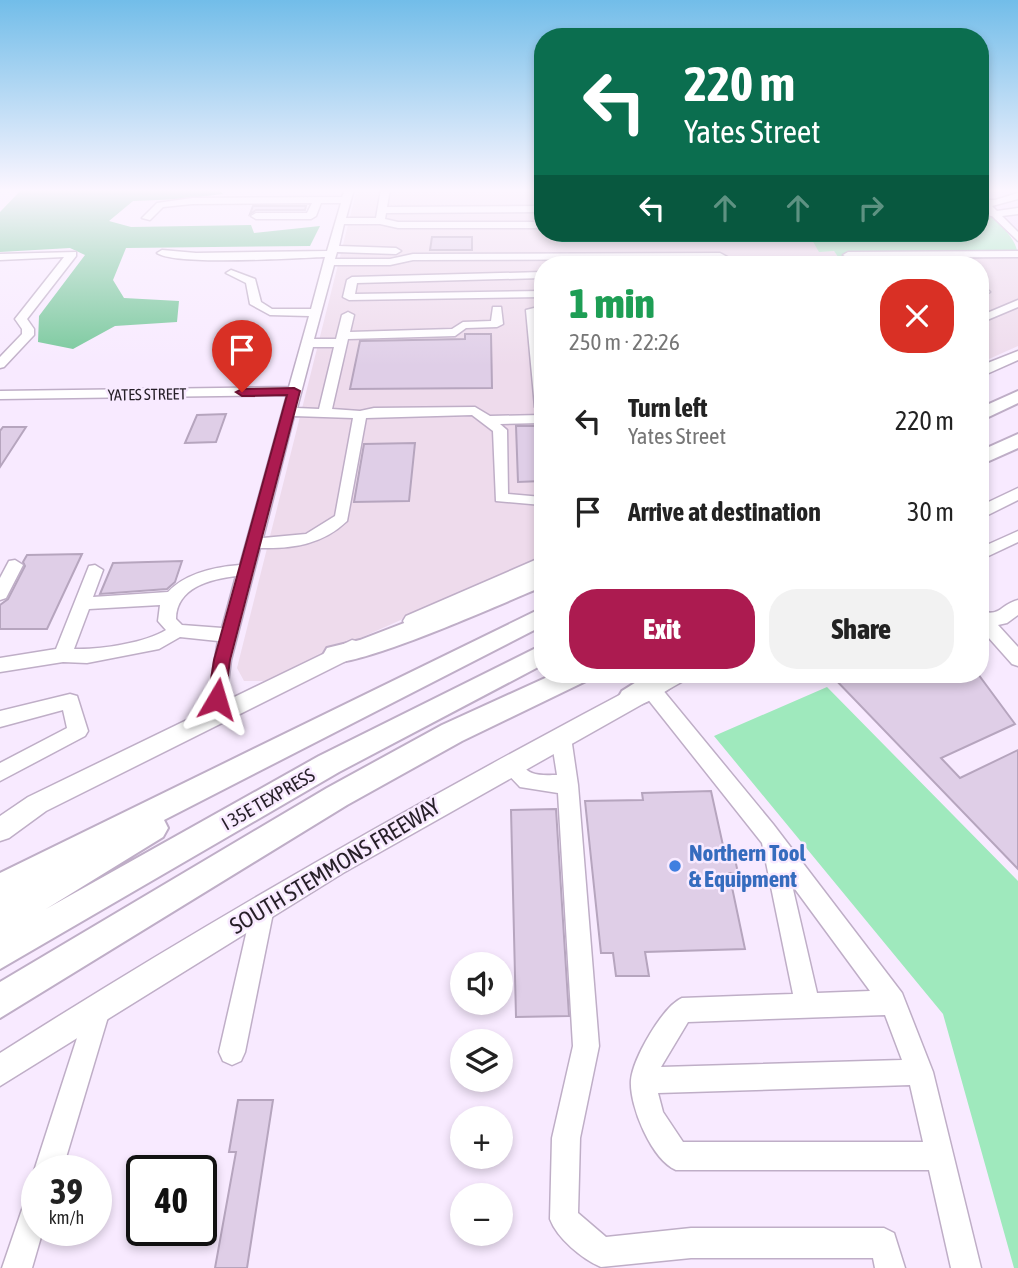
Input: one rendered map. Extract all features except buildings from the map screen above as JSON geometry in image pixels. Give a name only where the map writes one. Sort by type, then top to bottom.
[{"type":"highway","points":[[989,396],[1018,385]]},
{"type":"highway","points":[[989,410],[1018,396]]},
{"type":"highway","points":[[989,438],[1018,424]]},
{"type":"highway","points":[[989,454],[1018,440]]},
{"type":"highway","points":[[336,655],[365,648],[534,581]]},
{"type":"highway","points":[[0,888],[534,621]]},
{"type":"highway","name":"I 35E TEXPRESS","points":[[0,953],[329,764],[534,658]]},
{"type":"highway","points":[[0,1002],[114,930],[332,801],[453,733],[558,683]]},
{"type":"highway","points":[[0,920],[337,719]]},
{"type":"main road","points":[[989,368],[1018,355]]},
{"type":"main road","points":[[989,509],[1016,497]]},
{"type":"main road","points":[[0,830],[37,804],[336,655],[534,567]]},
{"type":"main road","name":"SOUTH STEMMONS FREEWAY","points":[[0,1071],[262,908],[428,810],[650,687]]},
{"type":"street","points":[[204,721],[217,699],[222,660],[333,248]]},
{"type":"street","points":[[162,253],[224,256],[487,251]]},
{"type":"street","points":[[0,257],[72,254],[22,319],[28,329],[28,335],[15,352],[0,364]]},
{"type":"street","points":[[848,255],[1018,254]]},
{"type":"street","points":[[331,255],[390,261],[413,257],[534,257]]},
{"type":"street","points":[[989,264],[1018,265]]},
{"type":"street","points":[[534,267],[357,266],[349,297],[534,294]]},
{"type":"street","points":[[231,273],[251,281],[256,304],[270,312],[315,313]]},
{"type":"street","points":[[352,280],[534,275]]},
{"type":"street","points":[[989,316],[1018,303]]},
{"type":"street","points":[[307,343],[455,332],[463,325],[497,324],[497,309]]},
{"type":"street","points":[[534,310],[534,329]]},
{"type":"street","points":[[324,412],[348,315]]},
{"type":"street","name":"YATES STREET","points":[[0,395],[294,391]]},
{"type":"street","points":[[288,412],[360,415],[374,412],[475,411],[500,430],[501,498],[534,500]]},
{"type":"street","points":[[253,543],[291,543],[315,537],[342,517],[360,415]]},
{"type":"street","points":[[486,420],[534,419]]},
{"type":"street","points":[[989,550],[1018,536]]},
{"type":"street","points":[[0,594],[15,565]]},
{"type":"street","points":[[63,655],[95,570]]},
{"type":"street","points":[[177,632],[167,621],[169,604],[173,598],[202,577],[229,570],[246,570]]},
{"type":"street","points":[[83,603],[173,598]]},
{"type":"street","points":[[989,619],[1001,619],[1018,606]]},
{"type":"street","points":[[989,627],[1018,659]]},
{"type":"street","points":[[0,664],[63,655],[87,656],[159,643],[177,632],[229,635]]},
{"type":"street","points":[[650,687],[770,836],[893,1002],[920,1072],[966,1268]]},
{"type":"street","points":[[0,719],[70,701],[79,731],[0,773]]},
{"type":"street","points":[[561,737],[568,785],[586,1046],[566,1138],[564,1219],[601,1252],[691,1243],[884,1243],[890,1268]]},
{"type":"street","points":[[509,765],[527,781],[568,785]]},
{"type":"street","points":[[770,836],[808,1005]]},
{"type":"street","points":[[232,1052],[262,908]]},
{"type":"street","points":[[893,1002],[682,1010],[667,1028],[643,1080],[656,1132],[676,1156],[940,1156]]},
{"type":"street","points":[[52,1155],[99,1007]]},
{"type":"street","points":[[643,1080],[920,1072]]},
{"type":"street","points":[[17,1268],[24,1246]]},
{"type":"shaded area","points":[[342,248],[817,248],[819,251],[834,251],[837,256],[534,256],[534,561],[264,681],[244,681],[237,668]]},
{"type":"shaded area","points":[[989,257],[1018,257],[1018,346],[989,359]]},
{"type":"green space","points":[[0,248],[67,248],[0,252]]},
{"type":"green space","points":[[70,248],[126,248],[113,280],[124,298],[179,301],[177,322],[115,326],[73,349],[38,342],[39,316],[85,255]]},
{"type":"green space","points":[[817,248],[1016,248],[1018,257],[837,256],[834,251],[819,252]]},
{"type":"green space","points":[[827,687],[1018,881],[1018,1268],[1014,1268],[943,1014],[714,736]]},
{"type":"place","name":"Northern Tool & Equipment","points":[[675,866]]},
{"type":"route","points":[[217,699],[222,660],[294,391],[242,392]]}]
